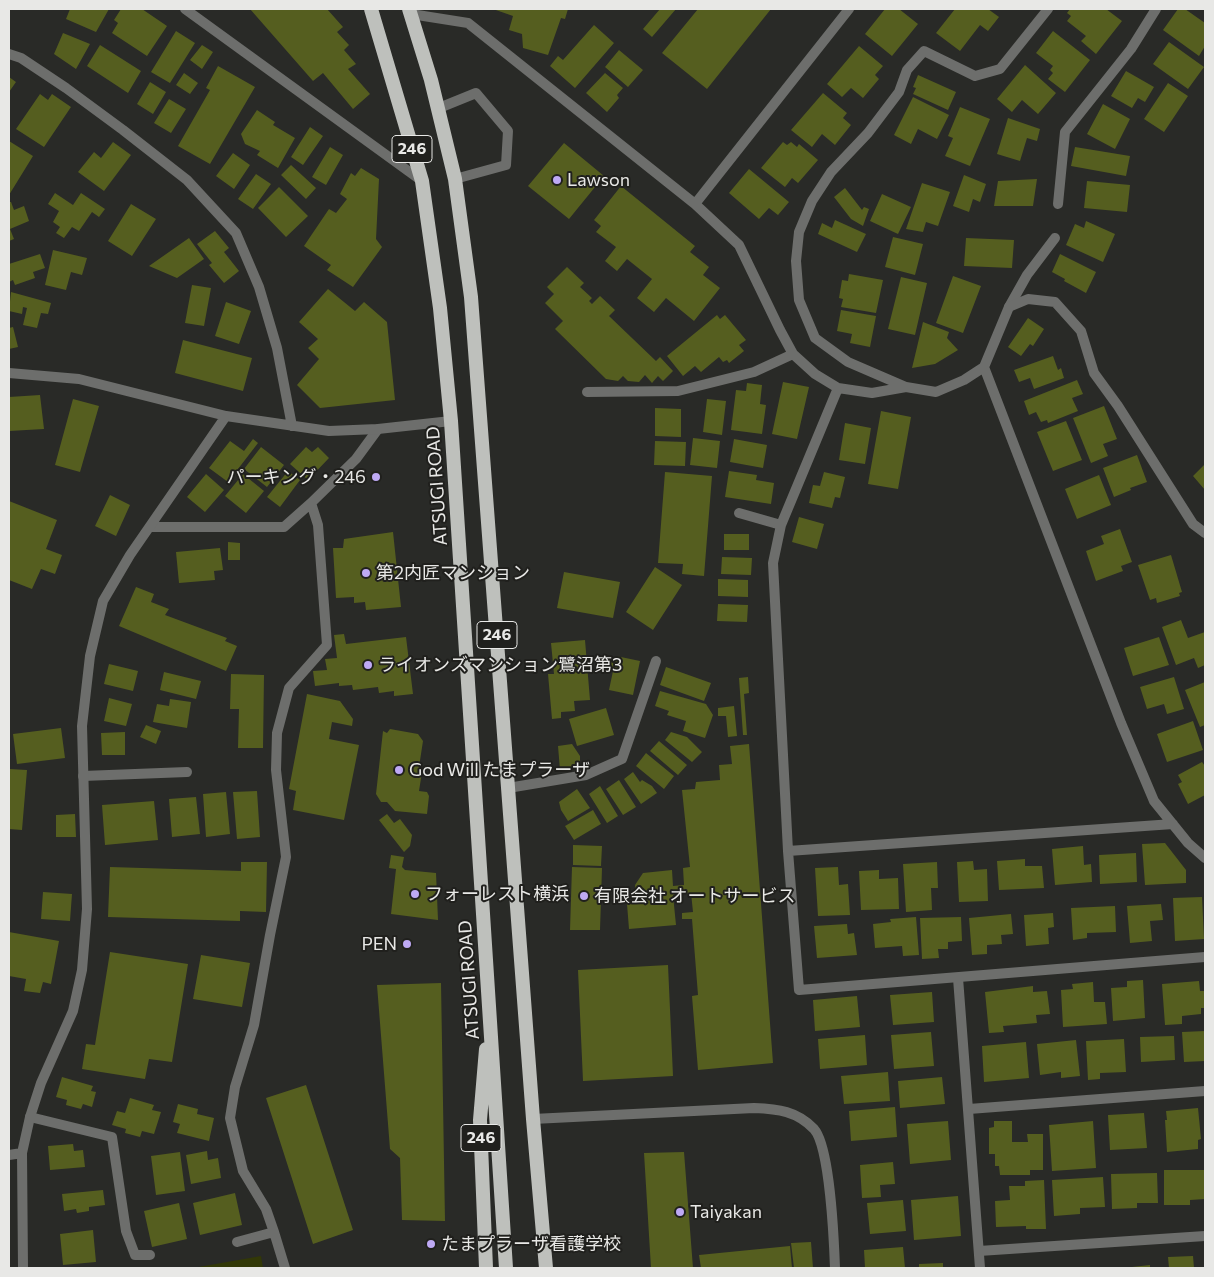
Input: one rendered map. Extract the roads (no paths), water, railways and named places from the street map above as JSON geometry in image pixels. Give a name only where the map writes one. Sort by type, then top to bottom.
[{"type":"highway","name":"ATSUGI ROAD","points":[[371,9],[422,181],[440,308],[451,421],[506,1268]]},
{"type":"highway","name":"246","points":[[410,12],[439,108],[455,179],[471,297],[546,1268]]},
{"type":"highway","name":"246","points":[[486,1268],[480,1120],[490,1008]]},
{"type":"street","points":[[185,9],[422,181]]},
{"type":"street","points":[[695,204],[849,9]]},
{"type":"street","points":[[1048,9],[1000,69],[975,76],[924,51],[907,70],[899,92],[868,133],[831,172],[812,201],[799,232],[796,261],[798,300],[815,338],[848,362],[906,387],[936,392],[964,380],[984,367],[1009,307],[1027,275],[1055,238]]},
{"type":"street","points":[[1058,204],[1065,132],[1131,49],[1156,9]]},
{"type":"street","points":[[410,12],[468,23],[695,204],[739,245],[793,354],[815,374],[838,388],[872,393],[906,387]]},
{"type":"street","points":[[9,54],[21,58],[66,88],[166,163],[187,180],[236,233],[259,287],[277,348],[292,426]]},
{"type":"street","points":[[439,108],[476,93],[508,131],[506,165],[455,179]]},
{"type":"street","points":[[1009,307],[1028,299],[1055,302],[1081,330],[1094,374],[1118,406],[1193,524],[1205,533]]},
{"type":"street","points":[[587,392],[678,391],[754,372],[793,354]]},
{"type":"street","points":[[984,367],[1121,723],[1154,801],[1188,843],[1205,858]]},
{"type":"street","points":[[9,373],[79,379],[226,416],[329,432],[451,421]]},
{"type":"street","points":[[838,388],[781,525],[774,563],[788,851],[799,990],[1205,957]]},
{"type":"street","points":[[23,1268],[22,1153],[30,1117],[41,1083],[73,1011],[82,970],[87,909],[82,726],[90,656],[104,602],[130,555],[226,416]]},
{"type":"street","points":[[150,527],[284,527],[311,504],[356,459],[378,429]]},
{"type":"street","points":[[285,1268],[266,1209],[243,1171],[230,1118],[235,1088],[254,1025],[286,857],[276,770],[277,733],[289,688],[327,645],[318,525],[311,504]]},
{"type":"street","points":[[739,513],[781,525]]},
{"type":"street","points":[[508,788],[586,775],[622,759],[656,661]]},
{"type":"street","points":[[84,776],[187,772]]},
{"type":"street","points":[[788,851],[1173,824]]},
{"type":"street","points":[[958,978],[980,1268]]},
{"type":"street","points":[[969,1109],[1205,1091]]},
{"type":"street","points":[[533,1119],[754,1108],[778,1109],[797,1116],[815,1130],[824,1153],[836,1268]]},
{"type":"street","points":[[30,1117],[112,1137],[126,1231],[136,1255],[150,1255]]},
{"type":"street","points":[[9,1155],[22,1153]]},
{"type":"street","points":[[237,1242],[274,1232]]},
{"type":"street","points":[[979,1250],[1205,1236]]},
{"type":"place","name":"Lawson","points":[[557,180]]},
{"type":"place","name":"パーキング・246","points":[[376,477]]},
{"type":"place","name":"第2内匠マンション","points":[[366,573]]},
{"type":"place","name":"ライオンズマンション鷺沼第3","points":[[368,665]]},
{"type":"place","name":"God Will たまプラーザ","points":[[399,770]]},
{"type":"place","name":"フォーレスト横浜","points":[[415,894]]},
{"type":"place","name":"有限会社 オートサービス","points":[[584,896]]},
{"type":"place","name":"PEN","points":[[407,944]]},
{"type":"place","name":"Taiyakan","points":[[680,1212]]},
{"type":"place","name":"たまプラーザ看護学校","points":[[431,1244]]}]
